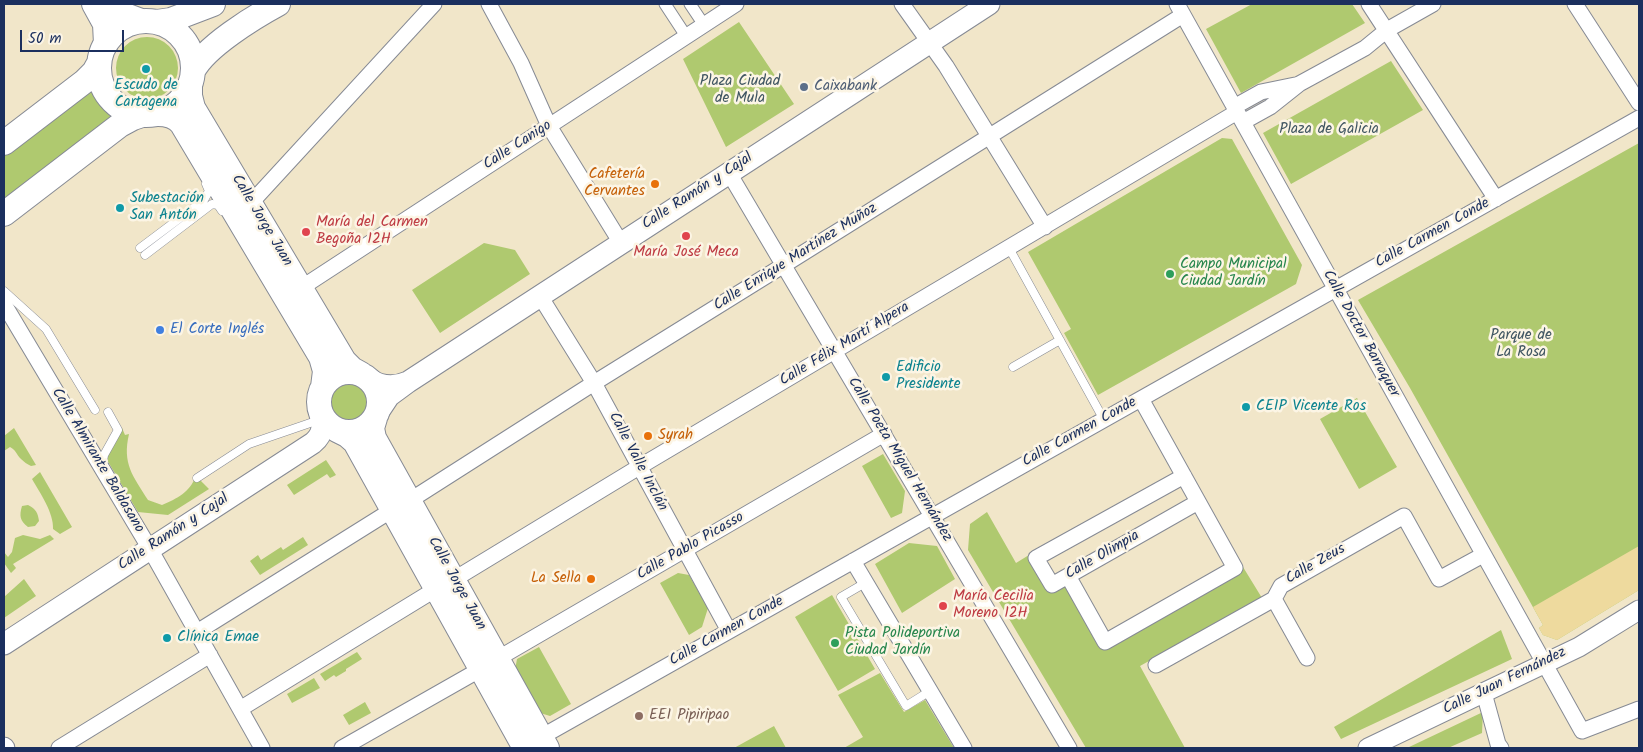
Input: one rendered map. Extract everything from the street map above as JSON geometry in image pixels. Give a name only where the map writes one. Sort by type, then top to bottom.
[{"type":"main road","points":[[94,4],[105,24],[101,81],[109,97],[124,110],[158,118]]},
{"type":"main road","points":[[115,4],[125,15],[174,29],[183,38],[191,52],[192,78]]},
{"type":"main road","points":[[4,143],[85,81],[94,72],[113,34],[122,27],[149,21],[171,20],[211,4]]},
{"type":"main road","points":[[4,214],[120,125],[133,118],[158,118],[177,104],[185,95],[202,57],[259,12],[278,4]]},
{"type":"main road","name":"Calle Ramón y Cajal","points":[[376,416],[390,396],[408,382],[989,4]]},
{"type":"main road","name":"Calle Jorge Juan","points":[[192,78],[190,100],[193,108],[344,361],[352,369],[365,376]]},
{"type":"main road","name":"Calle Jorge Juan","points":[[158,118],[173,116],[180,121],[324,363],[326,376],[321,403]]},
{"type":"main road","points":[[342,372],[351,372],[365,376],[376,387],[379,398],[376,416],[367,426],[356,432],[344,432],[327,423],[321,403],[329,379],[342,372]]},
{"type":"main road","name":"Calle Ramón y Cajal","points":[[365,376],[377,384],[388,386],[397,386],[408,382]]},
{"type":"main road","name":"Calle Ramón y Cajal","points":[[4,644],[315,441],[322,432],[321,403]]},
{"type":"main road","name":"Calle Jorge Juan","points":[[376,416],[372,428],[373,435],[401,506]]},
{"type":"main road","name":"Calle Jorge Juan","points":[[338,430],[347,434],[355,442],[401,506],[489,664],[532,746]]},
{"type":"street","points":[[250,204],[434,4]]},
{"type":"street","points":[[489,4],[521,63],[549,126],[621,242]]},
{"type":"street","points":[[665,4],[686,36]]},
{"type":"street","points":[[690,4],[704,25]]},
{"type":"street","name":"Calle Canigo","points":[[301,288],[736,4]]},
{"type":"street","points":[[902,4],[946,66],[1045,227]]},
{"type":"street","points":[[1369,4],[1496,199]]},
{"type":"street","name":"Calle Félix Martí Alpera","points":[[240,709],[639,467],[1238,114],[1261,92],[1298,84],[1365,48],[1387,30],[1433,4]]},
{"type":"street","points":[[1576,4],[1639,103]]},
{"type":"street","name":"Calle Doctor Barraquer","points":[[1180,9],[1582,731],[1639,709]]},
{"type":"street","name":"Calle Enrique Martínez Muñoz","points":[[197,632],[401,506],[594,382],[784,266],[989,137],[1180,9]]},
{"type":"street","name":"Calle Carmen Conde","points":[[532,746],[729,631],[1639,118]]},
{"type":"street","name":"Calle Poeta Miguel Hernández","points":[[729,173],[1069,748]]},
{"type":"street","name":"Calle Valle Inclán","points":[[540,296],[594,382],[729,631]]},
{"type":"street","name":"Calle Almirante Baldasano","points":[[4,304],[150,549],[262,748]]},
{"type":"street","points":[[1068,576],[1105,642],[1235,568],[1141,399]]},
{"type":"street","name":"Calle Pablo Picasso","points":[[342,748],[884,434]]},
{"type":"street","name":"Calle Olimpia","points":[[1184,476],[1036,558],[1052,585],[1198,502]]},
{"type":"street","name":"Calle Zeus","points":[[1156,665],[1274,599],[1280,586],[1404,516],[1439,579],[1483,555]]},
{"type":"street","points":[[853,561],[964,748]]},
{"type":"street","points":[[1274,599],[1307,658]]},
{"type":"street","name":"Calle Juan Fernández","points":[[1368,748],[1579,647],[1639,610]]},
{"type":"street","points":[[59,748],[210,656]]},
{"type":"street","points":[[1484,692],[1498,747]]},
{"type":"lane","points":[[201,175],[208,189],[204,200],[143,252],[212,204],[219,205],[229,222]]},
{"type":"lane","points":[[1010,248],[1104,420]]},
{"type":"lane","points":[[269,286],[295,314]]},
{"type":"lane","points":[[4,291],[46,328],[94,410]]},
{"type":"lane","points":[[1013,367],[1060,340]]},
{"type":"lane","points":[[197,478],[249,444],[316,421],[320,418],[321,403]]},
{"type":"lane","points":[[102,468],[104,455],[118,430],[108,412]]},
{"type":"lane","points":[[865,583],[841,597],[901,698],[906,706],[930,691]]},
{"type":"green space","name":"Plaza de Galicia","points":[[1252,4],[1352,4],[1365,23],[1241,93],[1206,29]]},
{"type":"green space","name":"Plaza Ciudad de Mula","points":[[739,22],[794,104],[726,147],[683,59]]},
{"type":"green space","points":[[147,37],[159,39],[169,46],[176,56],[178,68],[176,80],[169,90],[159,97],[147,99],[135,97],[125,90],[118,80],[116,68],[118,56],[125,46],[135,39]]},
{"type":"green space","name":"Plaza de Galicia","points":[[1391,61],[1423,110],[1291,184],[1263,133]]},
{"type":"green space","points":[[101,81],[109,97],[124,110],[4,214],[4,143]]},
{"type":"green space","name":"Campo Municipal Ciudad Jardín","points":[[1222,138],[1232,139],[1302,265],[1296,284],[1098,395],[1064,333],[1071,329],[1028,252]]},
{"type":"green space","name":"Parque de La Rosa","points":[[1639,143],[1639,590],[1557,640],[1543,635],[1539,628],[1543,625],[1410,388],[1358,300]]},
{"type":"green space","points":[[484,243],[515,250],[530,274],[440,333],[412,290]]},
{"type":"green space","points":[[353,381],[361,384],[367,390],[370,402],[367,414],[361,420],[345,423],[337,420],[331,414],[328,398],[331,390],[337,384]]},
{"type":"green space","points":[[1357,398],[1397,467],[1359,489],[1320,419]]},
{"type":"green space","points":[[14,428],[36,465],[31,466],[26,463],[10,447],[4,451],[4,436]]},
{"type":"green space","points":[[122,428],[125,435],[129,434],[127,454],[130,469],[148,500],[162,505],[173,500],[190,487],[196,476],[209,489],[168,515],[138,512],[104,455],[118,430]]},
{"type":"green space","points":[[883,454],[905,491],[902,513],[891,518],[862,466]]},
{"type":"green space","points":[[326,460],[336,475],[330,478],[327,474],[294,495],[287,485]]},
{"type":"green space","points":[[40,472],[72,527],[60,534],[53,529],[49,510],[32,479]]},
{"type":"green space","points":[[28,505],[35,510],[38,516],[39,521],[35,526],[28,527],[21,518],[22,506]]},
{"type":"green space","points":[[987,512],[1016,563],[1029,555],[1050,593],[1069,583],[1105,645],[1243,567],[1262,598],[1140,666],[1185,748],[1086,748],[968,550],[970,524]]},
{"type":"green space","points":[[23,535],[40,539],[50,535],[54,539],[13,564],[16,568],[11,573],[4,563],[4,552],[8,557],[12,552],[15,538]]},
{"type":"green space","points":[[303,537],[308,545],[260,575],[250,561],[258,555],[261,560],[281,547],[283,550]]},
{"type":"green space","points":[[909,543],[937,546],[955,579],[902,613],[875,564]]},
{"type":"green space","points":[[678,573],[689,575],[708,608],[702,627],[689,635],[660,583]]},
{"type":"green space","points":[[24,579],[36,596],[4,618],[4,597]]},
{"type":"green space","name":"Pista Polideportiva Ciudad Jardín","points":[[832,595],[875,669],[838,691],[795,617]]},
{"type":"green space","points":[[1501,630],[1512,659],[1341,739],[1334,727]]},
{"type":"green space","points":[[539,647],[571,704],[550,716],[537,712],[515,670],[517,659]]},
{"type":"green space","points":[[357,652],[362,659],[336,677],[334,675],[325,681],[320,674]]},
{"type":"green space","points":[[880,673],[904,712],[925,700],[954,748],[844,748],[863,737],[838,695]]},
{"type":"green space","points":[[314,678],[320,688],[292,703],[287,694]]},
{"type":"green space","points":[[365,702],[371,713],[349,725],[343,715]]},
{"type":"green space","points":[[1483,712],[1482,733],[1448,748],[1407,748]]},
{"type":"green space","points":[[774,726],[786,748],[734,748]]},
{"type":"sand","points":[[1639,546],[1639,590],[1557,640],[1543,635],[1539,628],[1543,625],[1533,607]]},
{"type":"place","name":"Escudo de Cartagena","points":[[146,69]]},
{"type":"place","name":"Caixabank","points":[[804,87]]},
{"type":"place","name":"Cafetería Cervantes","points":[[655,184]]},
{"type":"place","name":"Subestación San Antón","points":[[120,208]]},
{"type":"place","name":"María del Carmen Begoña 12H","points":[[306,232]]},
{"type":"place","name":"María José Meca","points":[[686,236]]},
{"type":"place","name":"Campo Municipal Ciudad Jardín","points":[[1170,274]]},
{"type":"place","name":"El Corte Inglés","points":[[160,330]]},
{"type":"place","name":"Edificio Presidente","points":[[886,377]]},
{"type":"place","name":"CEIP Vicente Ros","points":[[1246,407]]},
{"type":"place","name":"Syrah","points":[[648,436]]},
{"type":"place","name":"La Sella","points":[[591,579]]},
{"type":"place","name":"María Cecilia Moreno 12H","points":[[943,606]]},
{"type":"place","name":"Clínica Emae","points":[[167,638]]},
{"type":"place","name":"Pista Polideportiva Ciudad Jardín","points":[[835,643]]},
{"type":"place","name":"EEI Pipiripao","points":[[639,716]]}]
